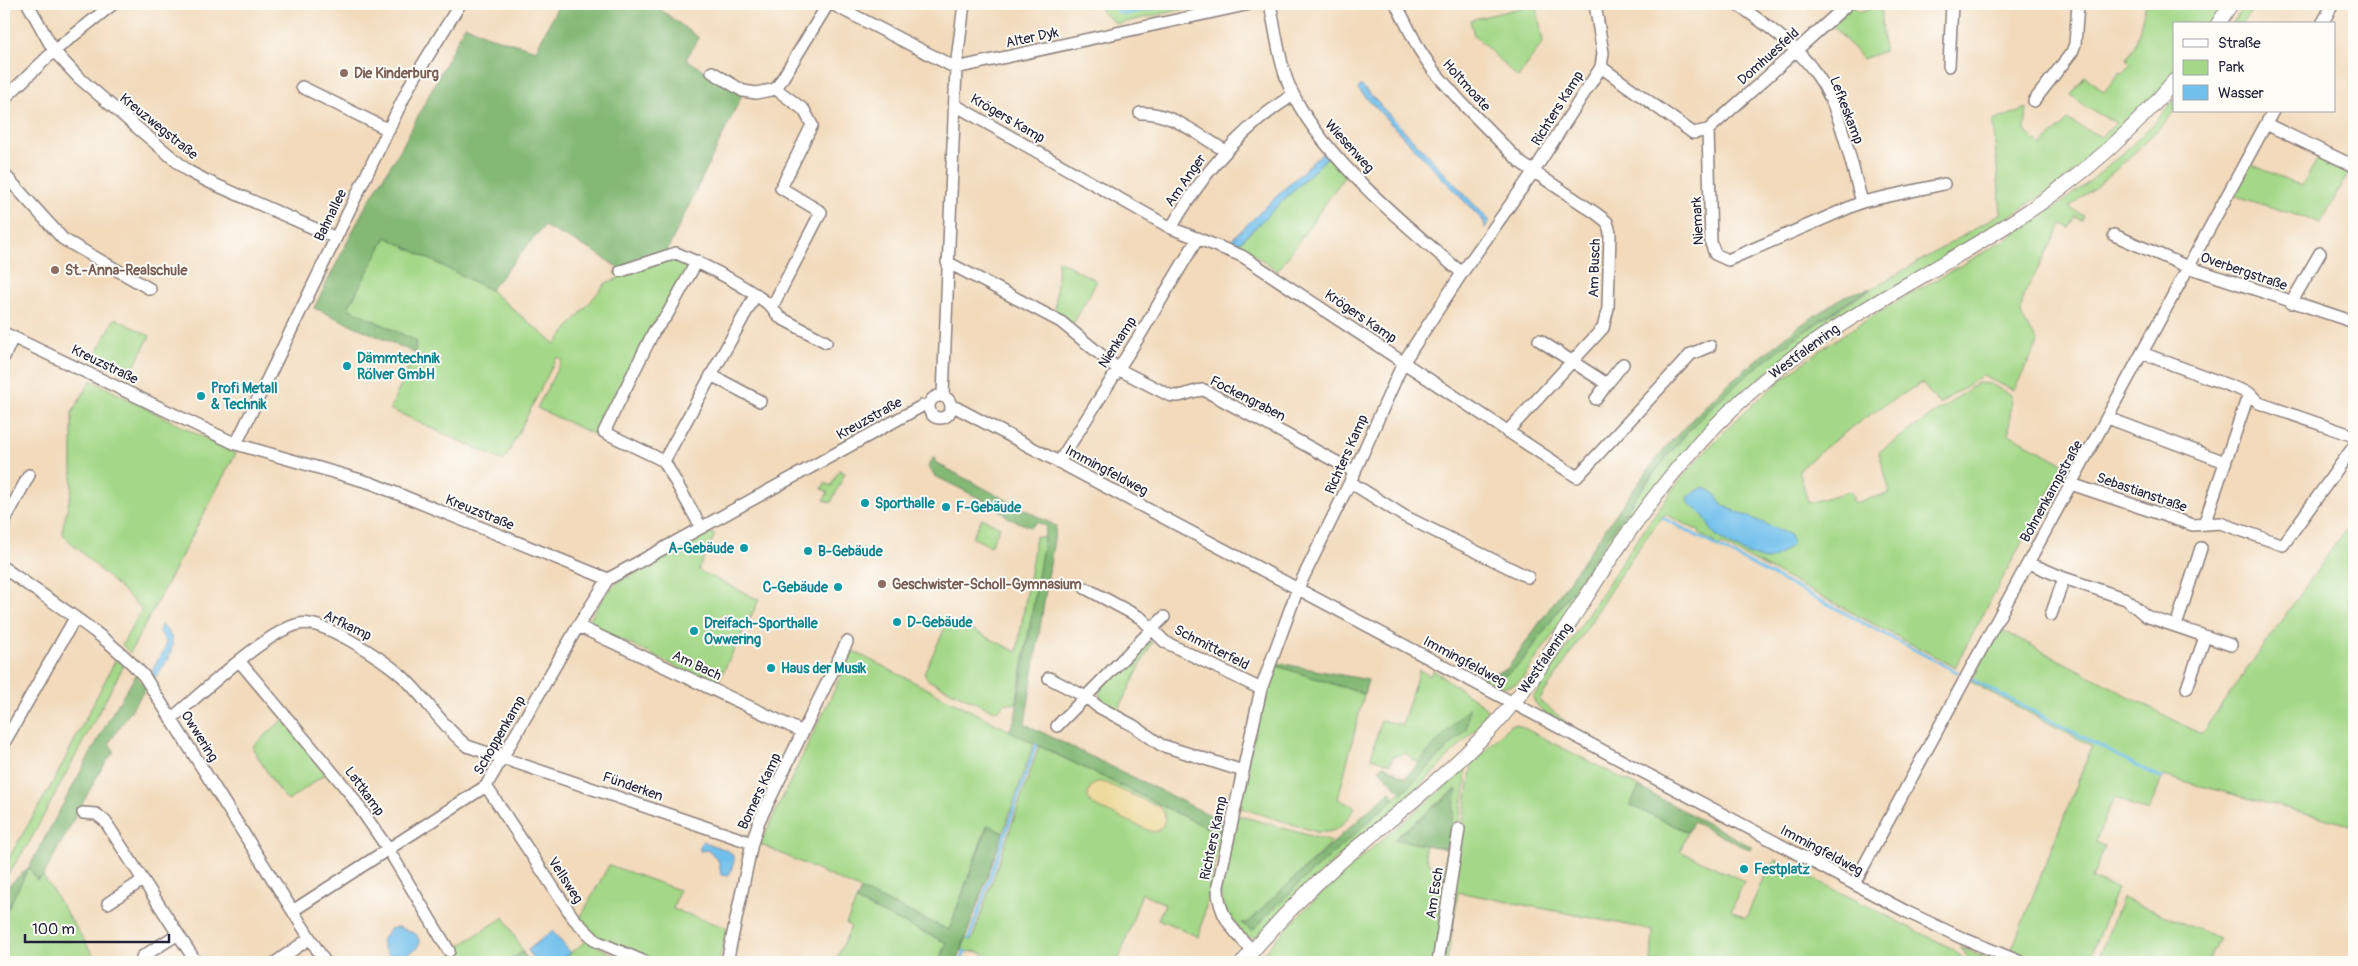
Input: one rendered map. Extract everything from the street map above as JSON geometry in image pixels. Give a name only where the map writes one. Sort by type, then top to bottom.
[{"type":"street","name":"Kreuzwegstraße","points":[[28,4],[54,51],[78,77],[141,133],[188,171],[336,238]]},
{"type":"street","points":[[4,99],[54,51],[113,4]]},
{"type":"street","name":"Bahnallee","points":[[236,444],[410,85],[460,4]]},
{"type":"street","points":[[712,72],[743,91],[756,93],[776,89],[828,4]]},
{"type":"street","points":[[832,4],[956,68]]},
{"type":"street","points":[[943,396],[956,68],[964,4]]},
{"type":"street","name":"Alter Dyk","points":[[956,68],[1250,4]]},
{"type":"street","name":"Wiesenweg","points":[[1270,4],[1283,62],[1293,95],[1308,122],[1370,191],[1462,273]]},
{"type":"street","name":"Holtmoate","points":[[1396,4],[1407,29],[1433,70],[1461,102],[1521,163],[1534,171]]},
{"type":"street","name":"Richters Kamp","points":[[1253,951],[1236,934],[1225,919],[1218,893],[1261,689],[1298,588],[1352,477],[1404,363],[1462,273],[1534,171],[1600,67],[1603,53],[1595,4]]},
{"type":"street","name":"Lefkeskamp","points":[[1737,4],[1776,32],[1818,75],[1828,94],[1862,202]]},
{"type":"street","name":"Domhuesfeld","points":[[1708,130],[1848,4]]},
{"type":"street","points":[[1949,66],[1952,4]]},
{"type":"street","points":[[2034,101],[2072,52],[2075,44],[2078,4]]},
{"type":"street","points":[[2219,22],[2231,4]]},
{"type":"street","points":[[2323,22],[2333,4]]},
{"type":"street","points":[[1600,67],[1693,133],[1708,130]]},
{"type":"street","name":"Westfalenring","points":[[1243,962],[1308,892],[1441,778],[1480,740],[1512,704],[1664,484],[1694,448],[1738,402],[1786,362],[1824,334],[1991,235],[2057,191],[2127,132],[2173,82]]},
{"type":"street","points":[[302,86],[388,130]]},
{"type":"street","points":[[772,307],[821,212],[781,188],[812,125],[804,110],[776,89]]},
{"type":"street","name":"Am Anger","points":[[1171,228],[1191,193],[1226,151],[1270,109],[1293,95]]},
{"type":"street","name":"Krögers Kamp","points":[[955,106],[1171,228],[1242,256],[1577,477],[1690,354],[1710,346]]},
{"type":"street","name":"Am Anger","points":[[1140,113],[1152,112],[1171,119],[1226,151]]},
{"type":"street","name":"Bohnenkampstraße","points":[[1854,884],[2272,112]]},
{"type":"street","points":[[2266,124],[2354,166]]},
{"type":"street","name":"Niemark","points":[[1708,130],[1711,243],[1715,254],[1728,260],[1862,202],[1944,184]]},
{"type":"street","name":"Am Busch","points":[[1508,432],[1603,328],[1607,316],[1610,232],[1607,222],[1534,171]]},
{"type":"street","points":[[4,174],[63,239],[150,289]]},
{"type":"street","name":"Overbergstraße","points":[[2114,235],[2188,268],[2354,322]]},
{"type":"street","name":"Nienkamp","points":[[1059,462],[1198,238]]},
{"type":"street","points":[[621,271],[676,253],[697,262],[756,294],[772,307],[779,318],[826,342]]},
{"type":"street","name":"Overbergstraße","points":[[2291,303],[2320,253]]},
{"type":"street","points":[[697,262],[666,315],[654,330],[604,432],[664,461],[701,526]]},
{"type":"street","name":"Fockengraben","points":[[947,262],[1061,322],[1118,369],[1175,397],[1197,390],[1204,390],[1352,477],[1404,516],[1528,577]]},
{"type":"street","points":[[664,461],[756,294]]},
{"type":"street","points":[[4,357],[8,335]]},
{"type":"street","name":"Kreuzstraße","points":[[8,335],[236,444],[371,483],[608,579],[701,526],[922,406],[929,404]]},
{"type":"street","points":[[1540,340],[1607,384]]},
{"type":"street","points":[[2142,353],[2248,392],[2258,403],[2354,436]]},
{"type":"street","points":[[1596,399],[1623,364]]},
{"type":"street","points":[[711,375],[760,401]]},
{"type":"street","points":[[2204,524],[2248,392]]},
{"type":"street","points":[[943,396],[951,406],[948,415],[938,418],[932,415],[929,404],[932,398],[943,396]]},
{"type":"street","name":"Immingfeldweg","points":[[951,406],[1854,884],[1962,938],[2021,962]]},
{"type":"street","points":[[2108,418],[2225,462]]},
{"type":"street","name":"Sebastianstraße","points":[[2071,484],[2193,525],[2220,523],[2284,545],[2354,446]]},
{"type":"street","points":[[4,522],[30,475]]},
{"type":"street","points":[[2176,626],[2201,548]]},
{"type":"street","points":[[2029,563],[2064,578],[2126,599],[2146,616],[2232,645]]},
{"type":"street","name":"Owwering","points":[[4,568],[130,660],[150,683],[171,720],[326,962]]},
{"type":"street","points":[[2051,615],[2064,578]]},
{"type":"street","name":"Schoppenkamp","points":[[294,910],[486,786],[504,758],[578,626],[608,579]]},
{"type":"street","name":"Schmitterfeld","points":[[1085,588],[1141,618],[1165,642],[1261,689]]},
{"type":"street","name":"Schmitterfeld","points":[[1057,726],[1164,617]]},
{"type":"street","points":[[4,743],[74,618]]},
{"type":"street","name":"Arfkamp","points":[[171,720],[266,641],[290,627],[309,623],[319,626],[362,648],[389,665],[419,692],[457,738],[467,746],[504,758]]},
{"type":"street","name":"Am Bach","points":[[578,626],[803,732]]},
{"type":"street","points":[[2187,688],[2206,636]]},
{"type":"street","name":"Bomers Kamp","points":[[727,962],[752,843],[759,821],[847,642]]},
{"type":"street","name":"Lattkamp","points":[[240,662],[349,792],[388,850],[449,951]]},
{"type":"street","points":[[1050,678],[1134,726],[1161,746],[1243,771]]},
{"type":"street","name":"Fünderken","points":[[504,758],[752,843]]},
{"type":"street","name":"Vellsweg","points":[[486,786],[574,919],[596,941],[645,962]]},
{"type":"street","points":[[84,813],[96,814],[105,821],[196,962]]},
{"type":"street","name":"Am Esch","points":[[1438,962],[1459,829]]},
{"type":"street","points":[[108,902],[143,880]]},
{"type":"street","points":[[142,958],[178,934]]},
{"type":"street","points":[[276,962],[310,938]]},
{"type":"green space","points":[[559,4],[653,4],[699,38],[686,59],[742,95],[665,255],[614,274],[618,268],[597,253],[544,226],[490,290],[386,237],[348,308],[416,341],[415,353],[314,308],[364,209],[402,147],[465,25],[485,35],[536,50]]},
{"type":"green space","points":[[1099,4],[1207,4],[1117,24],[1102,12]]},
{"type":"green space","points":[[1537,4],[1550,4],[1537,7],[1543,42],[1518,78],[1474,35],[1470,20]]},
{"type":"green space","points":[[1881,4],[1884,51],[1863,59],[1832,25],[1853,6],[1859,12]]},
{"type":"green space","points":[[2146,4],[2226,4],[2214,22],[2173,22],[2173,75],[2125,128],[2061,183],[1762,376],[1583,592],[1521,680],[1510,686],[1500,686],[1489,683],[1479,677],[1507,674],[1520,664],[1649,480],[1696,423],[1729,390],[1765,360],[1841,308],[2001,213],[1993,121],[2027,108],[2025,131],[2041,146],[2068,120],[2101,137],[2116,123],[2084,106],[2071,95],[2085,76],[2104,92],[2120,72],[2122,74],[2131,63],[2127,59],[2136,43]]},
{"type":"green space","points":[[2245,4],[2255,4],[2244,22],[2233,22]]},
{"type":"green space","points":[[2173,101],[2174,112],[2150,137],[2125,162],[2069,207],[2084,216],[2081,220],[2076,217],[2069,228],[2062,224],[2023,296],[2021,315],[2038,343],[2014,390],[1982,376],[1939,404],[1922,383],[1858,423],[1799,470],[1808,503],[1851,491],[1854,503],[1890,493],[1879,452],[1978,383],[1990,384],[2011,395],[2009,434],[2064,464],[1955,667],[1722,544],[1718,548],[1714,546],[1715,543],[1700,534],[1699,531],[1665,514],[1615,582],[1571,654],[1539,700],[1571,726],[1549,715],[1540,708],[1533,698],[1640,535],[1692,466],[1739,417],[1789,373],[1848,331],[2006,239],[2058,205],[2108,166]]},
{"type":"green space","points":[[1329,156],[1346,174],[1278,271],[1249,251],[1236,246]]},
{"type":"green space","points":[[2318,158],[2349,172],[2321,223],[2233,195],[2250,164],[2302,186]]},
{"type":"green space","points":[[386,237],[490,290],[555,344],[606,283],[656,263],[684,258],[690,266],[663,313],[649,331],[599,437],[537,408],[562,360],[557,357],[504,461],[390,409],[415,353],[416,341],[348,308]]},
{"type":"green space","points":[[1058,260],[1097,281],[1073,324],[1055,314]]},
{"type":"green space","points":[[1871,288],[1780,349],[1737,384],[1697,422],[1672,450],[1626,510],[1520,664],[1507,674],[1479,677],[1507,669],[1625,501],[1665,448],[1699,412],[1730,382],[1798,327],[1844,296]]},
{"type":"green space","points":[[115,318],[150,336],[129,376],[94,358]]},
{"type":"green space","points":[[91,380],[236,453],[130,653],[122,645],[142,609],[65,537],[62,531],[72,488],[72,413]]},
{"type":"green space","points":[[934,457],[936,463],[1056,526],[1025,724],[1220,820],[1225,817],[1221,839],[1218,833],[1009,731],[1015,719],[1046,527],[1037,522],[1031,527],[1010,519],[995,506],[935,476],[928,466]]},
{"type":"green space","points":[[839,470],[845,473],[831,503],[824,500],[828,492],[822,489],[825,483],[831,486]]},
{"type":"green space","points":[[982,518],[1000,527],[990,546],[972,537]]},
{"type":"green space","points":[[2354,518],[2354,826],[2163,776],[2148,812],[2114,797],[2096,841],[2105,846],[2092,879],[2117,889],[2088,962],[2038,962],[2011,951],[2092,746],[1971,682],[2000,629],[2201,734]]},
{"type":"green space","points":[[709,532],[715,535],[698,570],[759,600],[716,686],[587,623],[607,592],[627,575],[627,578]]},
{"type":"green space","points":[[1036,536],[1045,538],[1016,704],[1005,703],[999,710],[994,711],[928,680],[924,673],[946,626],[952,622],[959,623],[1017,652]]},
{"type":"green space","points":[[1145,640],[1152,642],[1117,713],[1106,706],[1100,697],[1100,688]]},
{"type":"green space","points":[[853,651],[1034,743],[1003,833],[987,825],[949,930],[760,844]]},
{"type":"green space","points":[[116,659],[124,665],[29,843],[4,880],[4,866],[56,777]]},
{"type":"green space","points":[[1273,663],[1278,663],[1278,666],[1364,694],[1338,799],[1355,807],[1340,827],[1330,831],[1317,832],[1238,807],[1263,695]]},
{"type":"green space","points":[[1278,663],[1368,680],[1364,694],[1277,666]]},
{"type":"green space","points":[[1419,670],[1430,676],[1433,670],[1483,705],[1489,714],[1419,787],[1332,863],[1260,933],[1255,937],[1246,937],[1227,915],[1220,893],[1236,816],[1332,842],[1247,924],[1252,931],[1304,879],[1431,765],[1466,730],[1469,708],[1419,762],[1413,761],[1405,753],[1392,757],[1390,764],[1371,758],[1381,720],[1402,725]]},
{"type":"green space","points":[[136,675],[146,688],[109,743],[114,751],[100,771],[43,876],[37,880],[29,867],[113,712]]},
{"type":"green space","points":[[1469,707],[1466,730],[1402,793],[1381,772],[1379,769],[1384,765],[1405,778]]},
{"type":"green space","points":[[284,719],[329,771],[288,801],[276,787],[252,747]]},
{"type":"green space","points":[[1516,724],[1639,787],[1630,805],[1688,832],[1680,851],[1744,881],[1731,911],[1746,918],[1763,879],[1776,860],[1953,949],[1967,962],[1843,962],[1839,960],[1837,962],[1651,962],[1653,930],[1458,892],[1447,962],[1441,962],[1472,764],[1510,725]]},
{"type":"green space","points":[[1039,746],[1218,833],[1221,839],[1199,937],[1158,919],[1165,904],[1142,893],[1118,962],[1001,962],[977,951],[967,952],[962,950],[966,938],[972,940]]},
{"type":"green space","points":[[1465,770],[1466,782],[1437,951],[1432,962],[1256,962],[1304,910],[1330,886]],"holes":[[[1456,789],[1444,870],[1435,867],[1429,862],[1425,854],[1425,845],[1394,839]]]},
{"type":"green space","points":[[1639,787],[1752,847],[1750,850],[1693,822],[1688,832],[1630,805]]},
{"type":"green space","points":[[1457,789],[1447,849],[1394,839]]},
{"type":"green space","points":[[1390,791],[1395,798],[1304,879],[1252,931],[1241,923],[1248,922],[1254,918],[1264,906]]},
{"type":"green space","points":[[988,825],[1003,833],[957,962],[939,962],[947,943],[856,901],[861,890],[949,930]]},
{"type":"green space","points":[[609,865],[679,890],[673,909],[727,928],[719,962],[653,962],[608,943],[592,933],[579,920]]},
{"type":"green space","points":[[29,867],[37,880],[43,876],[98,962],[4,962],[4,916]]},
{"type":"green space","points":[[29,867],[4,916],[4,890]]},
{"type":"green space","points":[[2122,898],[2219,938],[2207,962],[2097,962]]},
{"type":"green space","points":[[856,901],[947,943],[939,962],[847,962],[837,958],[851,927],[846,924]]},
{"type":"green space","points":[[504,917],[523,952],[506,962],[461,962],[453,950]]},
{"type":"green space","points":[[587,940],[615,956],[611,962],[560,962]]},
{"type":"green space","points":[[1960,947],[1981,956],[1983,952],[2008,962],[1996,962],[1982,956],[1979,962],[1972,962]]},
{"type":"green space","points":[[523,952],[529,962],[506,962]]},
{"type":"sand","points":[[1097,782],[1103,782],[1159,807],[1165,816],[1162,827],[1156,832],[1150,831],[1093,805],[1088,798],[1088,793]]},
{"type":"water","points":[[1361,85],[1490,221],[1485,228],[1484,222],[1358,89]]},
{"type":"water","points":[[1324,151],[1329,156],[1236,246],[1228,243]]},
{"type":"water","points":[[1703,487],[1713,492],[1724,506],[1789,534],[1793,543],[1781,553],[1766,560],[1748,554],[1721,539],[1710,528],[1701,513],[1689,502],[1689,496]]},
{"type":"water","points":[[161,625],[168,631],[172,645],[168,659],[154,679],[153,670],[164,652],[166,643],[159,632]]},
{"type":"water","points":[[704,841],[732,854],[734,861],[729,876],[721,875],[719,862],[709,850],[700,851],[700,844]]},
{"type":"water","points":[[398,927],[416,934],[420,942],[417,948],[399,959],[400,962],[396,962],[384,949],[382,940],[390,929]]},
{"type":"water","points":[[552,931],[571,953],[560,962],[535,962],[528,950]]},
{"type":"waterway","points":[[1112,4],[1119,12],[1125,14],[1175,4]]},
{"type":"waterway","points":[[1663,518],[1957,672]]},
{"type":"waterway","points":[[1973,680],[2161,778]]},
{"type":"waterway","points":[[969,939],[1036,745]]},
{"type":"waterway","points":[[961,962],[965,951]]},
{"type":"place","name":"Die Kinderburg","points":[[344,73]]},
{"type":"place","name":"St.-Anna-Realschule","points":[[55,270]]},
{"type":"place","name":"Dämmtechnik Rölver GmbH","points":[[347,366]]},
{"type":"place","name":"Profi Metall & Technik","points":[[201,396]]},
{"type":"place","name":"Sporthalle","points":[[865,503]]},
{"type":"place","name":"F-Gebäude","points":[[946,507]]},
{"type":"place","name":"A-Gebäude","points":[[744,548]]},
{"type":"place","name":"B-Gebäude","points":[[808,551]]},
{"type":"place","name":"Geschwister-Scholl-Gymnasium","points":[[882,584]]},
{"type":"place","name":"C-Gebäude","points":[[838,587]]},
{"type":"place","name":"D-Gebäude","points":[[897,622]]},
{"type":"place","name":"Dreifach-Sporthalle Owwering","points":[[694,631]]},
{"type":"place","name":"Haus der Musik","points":[[771,668]]},
{"type":"place","name":"Festplatz","points":[[1744,869]]}]
